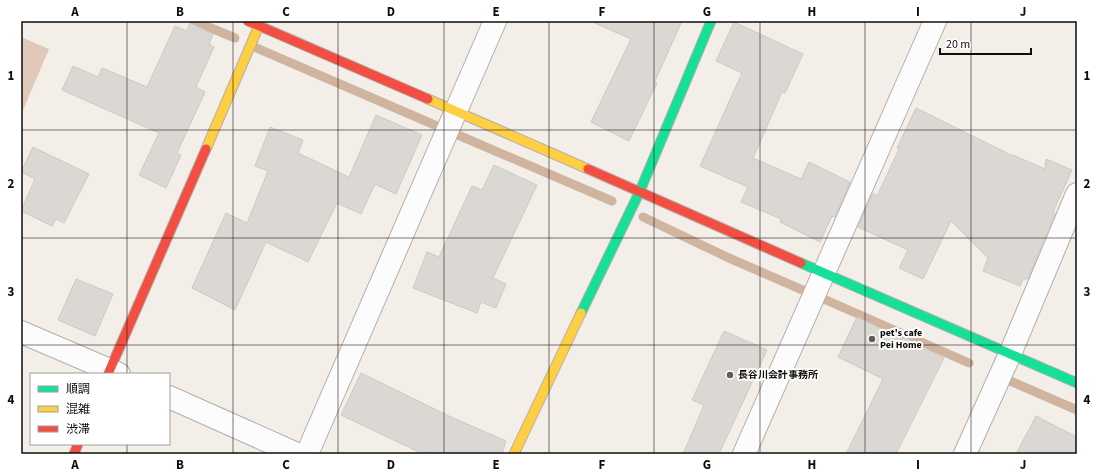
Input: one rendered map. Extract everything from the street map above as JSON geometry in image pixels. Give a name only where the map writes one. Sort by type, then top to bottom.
[{"type":"street","points":[[248,21],[260,23],[823,273],[1077,383]]},
{"type":"street","points":[[307,454],[495,21]]},
{"type":"street","points":[[514,454],[640,191],[711,21]]},
{"type":"street","points":[[744,454],[935,21]]},
{"type":"street","points":[[21,332],[112,373],[260,23]]},
{"type":"street","points":[[965,454],[1010,354],[1077,194]]},
{"type":"street","points":[[170,396],[297,454]]},
{"type":"shaded area","points":[[21,37],[49,49],[21,115]]},
{"type":"building","points":[[590,21],[682,21],[655,81],[657,83],[629,141],[591,122],[631,39]]},
{"type":"building","points":[[734,22],[803,54],[785,93],[782,92],[753,158],[801,179],[809,162],[850,182],[835,217],[832,216],[820,242],[780,222],[781,219],[741,202],[748,187],[700,166],[742,73],[716,61]]},
{"type":"building","points":[[190,23],[213,34],[209,44],[214,47],[196,87],[205,92],[177,153],[181,155],[166,188],[139,175],[159,133],[62,90],[73,66],[98,77],[102,68],[147,87],[175,26],[187,31]]},
{"type":"building","points":[[916,108],[1013,156],[1045,169],[1046,159],[1072,170],[1053,212],[1055,213],[1028,279],[1023,279],[1020,286],[983,271],[988,258],[951,221],[923,279],[899,268],[908,250],[858,227],[873,193],[877,196]]},
{"type":"building","points":[[376,115],[422,135],[396,194],[375,184],[361,214],[337,203],[308,262],[266,242],[235,310],[192,288],[226,213],[247,223],[268,171],[255,166],[270,127],[303,140],[298,153],[349,177]]},
{"type":"building","points":[[33,147],[89,174],[64,223],[56,219],[52,226],[21,211],[35,179],[21,172]]},
{"type":"building","points":[[494,165],[537,185],[493,278],[506,284],[496,308],[481,302],[477,313],[413,288],[427,252],[439,257],[472,186],[482,190]]},
{"type":"building","points":[[76,279],[113,294],[95,336],[58,320]]},
{"type":"building","points":[[857,317],[903,339],[904,337],[944,358],[896,454],[846,454],[883,379],[838,357]]},
{"type":"building","name":"長谷川会計事務所","points":[[724,331],[767,350],[719,454],[683,454],[704,405],[692,400]]},
{"type":"building","points":[[361,373],[451,417],[506,441],[502,454],[423,454],[341,415]]},
{"type":"building","points":[[1036,416],[1077,437],[1077,454],[1016,454]]},
{"type":"waterway","points":[[194,21],[235,38]]},
{"type":"waterway","points":[[252,46],[444,129]]},
{"type":"waterway","points":[[458,135],[612,201]]},
{"type":"waterway","points":[[643,217],[729,258],[807,292]]},
{"type":"waterway","points":[[817,296],[969,363]]},
{"type":"waterway","points":[[1008,380],[1077,410]]},
{"type":"traffic: fast","points":[[581,313],[640,191],[711,21]]},
{"type":"traffic: fast","points":[[801,263],[1077,383]]},
{"type":"traffic: slow","points":[[206,149],[261,21]]},
{"type":"traffic: slow","points":[[428,99],[588,169]]},
{"type":"traffic: slow","points":[[514,454],[581,313]]},
{"type":"traffic: jam","points":[[248,21],[428,99]]},
{"type":"traffic: jam","points":[[108,373],[206,149]]},
{"type":"traffic: jam","points":[[588,169],[801,263]]},
{"type":"traffic: jam","points":[[74,454],[78,445]]},
{"type":"place","name":"pet's cafe Pei Home","points":[[872,339]]},
{"type":"place","name":"長谷川会計事務所","points":[[730,375]]}]
